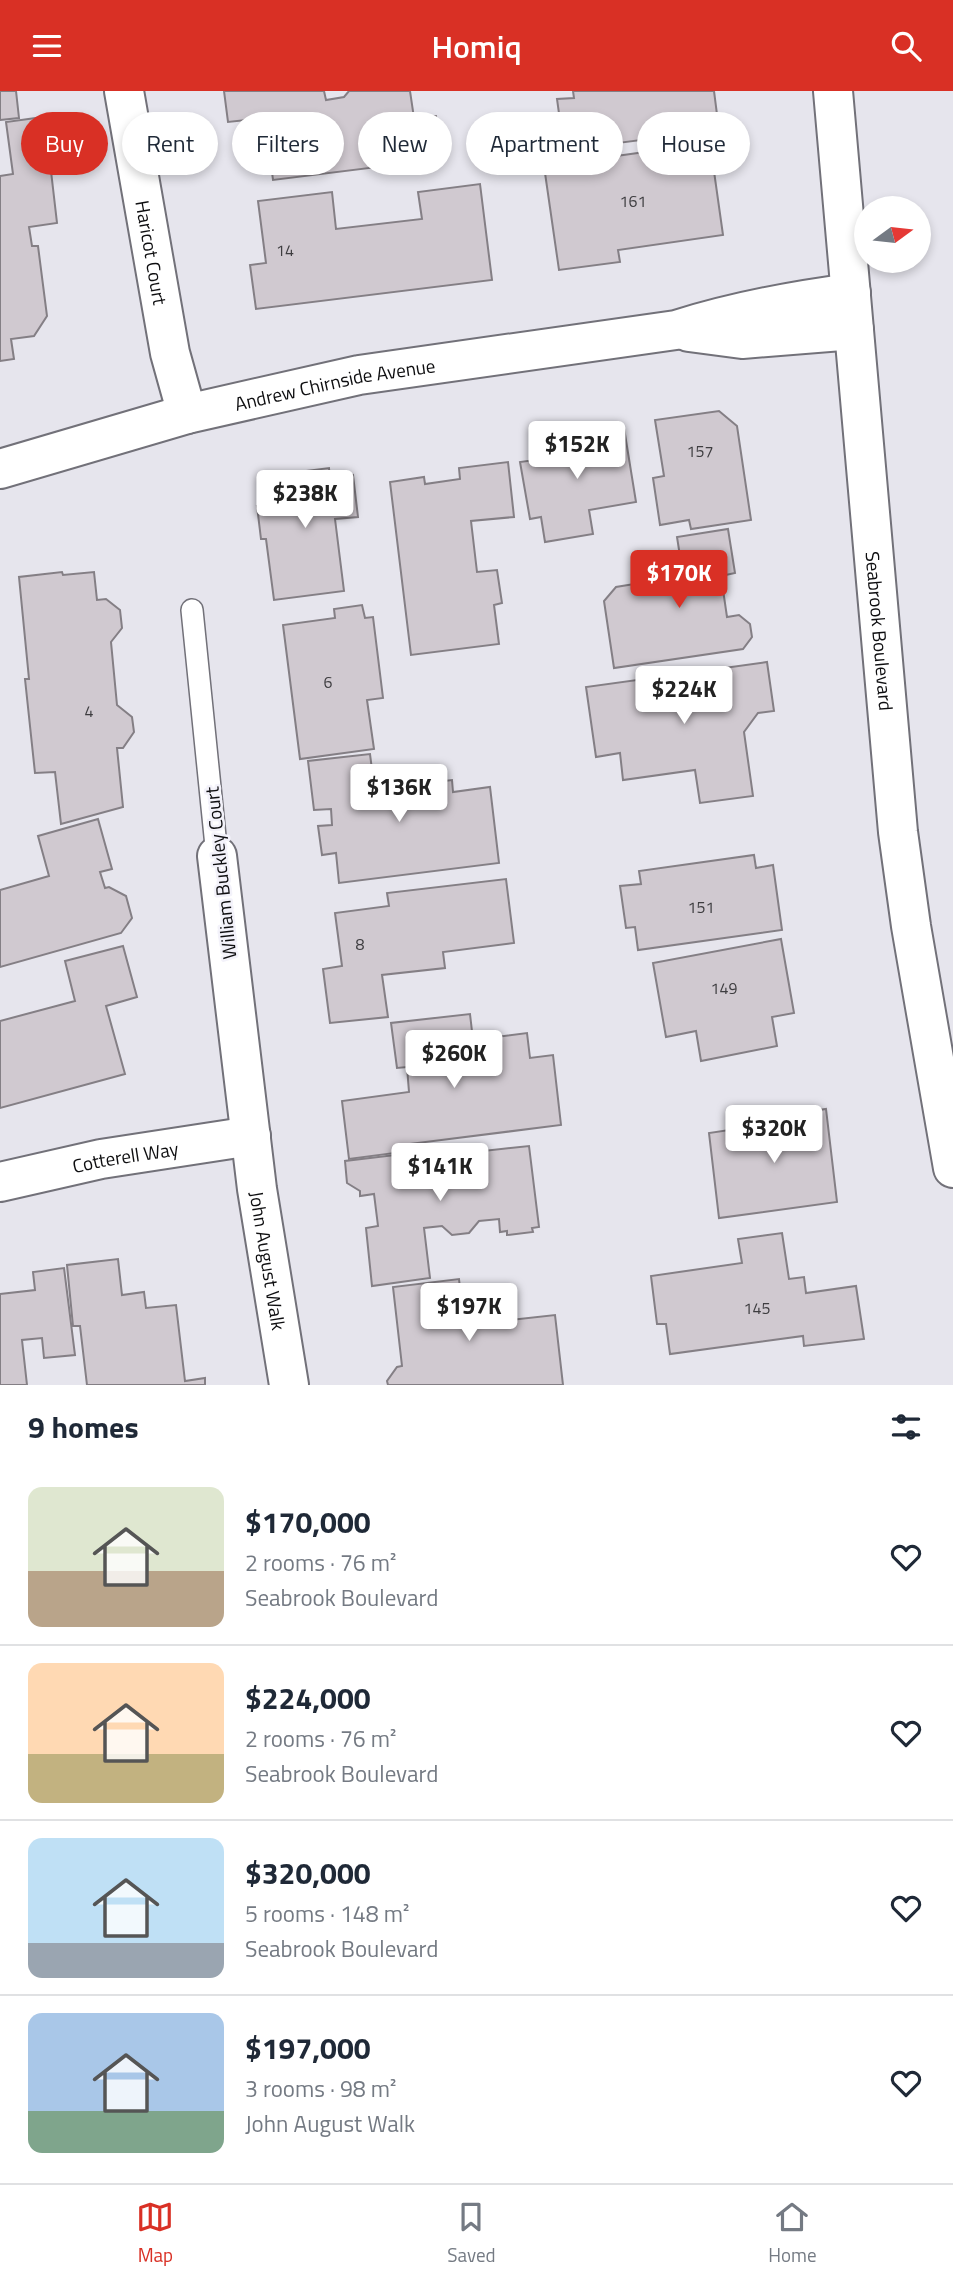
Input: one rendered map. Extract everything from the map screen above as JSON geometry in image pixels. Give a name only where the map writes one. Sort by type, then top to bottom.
[{"type":"street","name":"Haricot Court","points":[[124,91],[170,353],[187,414]]},
{"type":"street","name":"Seabrook Boulevard","points":[[833,91],[898,832],[911,926],[950,1127],[953,1168]]},
{"type":"street","name":"Andrew Chirnside Avenue","points":[[0,469],[187,414],[359,375],[676,330],[742,339],[853,311]]},
{"type":"street","name":"William Buckley Court","points":[[217,856],[251,1136]]},
{"type":"street","name":"Cotterell Way","points":[[0,1182],[101,1159],[251,1136]]},
{"type":"street","name":"John August Walk","points":[[251,1136],[289,1385]]},
{"type":"lane","name":"William Buckley Court","points":[[192,610],[217,856]]},
{"type":"building","points":[[0,91],[16,91],[19,118],[0,120]]},
{"type":"building","points":[[224,91],[324,91],[326,100],[344,97],[349,91],[410,91],[413,112],[358,112],[358,169],[344,171],[344,112],[232,112],[232,122],[228,122]]},
{"type":"building","points":[[573,91],[714,91],[717,112],[637,112],[637,141],[623,142],[623,112],[559,112],[557,99],[574,98]]},
{"type":"building","points":[[21,120],[21,175],[51,175],[57,223],[29,227],[32,246],[38,246],[47,316],[34,336],[11,339],[14,359],[0,361],[0,176],[13,174],[6,122]]},
{"type":"building","points":[[637,153],[637,175],[715,175],[723,235],[618,250],[620,262],[559,270],[545,175],[623,175],[623,155]]},
{"type":"building","points":[[272,175],[313,175],[273,180]]},
{"type":"building","points":[[480,184],[492,280],[256,309],[250,265],[266,263],[258,201],[332,192],[336,229],[422,219],[418,192]]},
{"type":"building","points":[[719,411],[737,426],[751,520],[691,529],[689,520],[660,525],[653,478],[664,476],[655,420]]},
{"type":"building","points":[[624,428],[636,502],[589,510],[593,534],[545,542],[541,517],[530,519],[520,462],[542,459],[539,441]]},
{"type":"building","points":[[508,462],[514,517],[471,521],[477,572],[497,570],[502,603],[494,605],[499,644],[411,655],[390,482],[424,477],[425,484],[460,479],[459,468]]},
{"type":"building","points":[[329,468],[330,479],[353,475],[358,517],[335,519],[344,591],[274,600],[266,539],[261,539],[257,506],[262,506],[258,477]]},
{"type":"building","points":[[728,529],[735,573],[721,576],[727,617],[739,615],[750,624],[752,637],[743,649],[614,668],[604,601],[616,587],[634,584],[647,594],[685,588],[677,537]]},
{"type":"building","points":[[62,572],[63,575],[94,572],[97,600],[106,599],[120,610],[122,628],[111,642],[117,705],[132,717],[134,732],[123,748],[117,748],[123,807],[61,824],[55,772],[35,773],[25,679],[29,679],[19,577]]},
{"type":"building","points":[[362,605],[365,618],[373,617],[383,698],[367,700],[374,749],[300,759],[283,625],[335,618],[334,609]]},
{"type":"building","points":[[767,662],[774,711],[758,713],[744,732],[753,796],[700,803],[695,770],[623,780],[620,753],[596,757],[586,687]]},
{"type":"building","points":[[370,754],[376,801],[415,796],[414,784],[452,780],[453,792],[490,787],[499,863],[339,883],[336,853],[322,855],[318,826],[332,825],[331,809],[314,810],[308,761]]},
{"type":"building","points":[[98,819],[112,869],[100,872],[105,888],[109,887],[126,896],[132,918],[121,933],[0,967],[0,890],[49,876],[38,836]]},
{"type":"building","points":[[754,855],[756,868],[773,865],[782,930],[638,950],[635,927],[626,928],[620,886],[641,884],[639,871]]},
{"type":"building","points":[[506,879],[514,943],[443,952],[445,968],[382,975],[388,1017],[330,1023],[323,969],[342,966],[335,913],[389,906],[387,893]]},
{"type":"building","points":[[781,939],[794,1013],[772,1017],[777,1046],[701,1061],[696,1031],[666,1037],[653,963]]},
{"type":"building","points":[[123,946],[137,997],[106,1006],[125,1074],[0,1108],[0,1021],[75,1001],[65,961]]},
{"type":"building","points":[[470,1014],[473,1040],[527,1033],[530,1058],[553,1055],[561,1125],[409,1144],[410,1151],[349,1159],[342,1101],[409,1092],[407,1067],[397,1068],[391,1023]]},
{"type":"building","points":[[826,1109],[837,1202],[719,1218],[709,1133],[756,1126],[755,1119]]},
{"type":"building","points":[[529,1146],[539,1227],[532,1228],[533,1232],[507,1235],[507,1231],[500,1232],[499,1219],[479,1221],[469,1233],[452,1235],[442,1226],[424,1228],[430,1278],[372,1286],[366,1228],[378,1226],[374,1194],[360,1196],[360,1191],[347,1183],[345,1161],[420,1152],[421,1158]]},
{"type":"building","points":[[782,1233],[789,1279],[804,1277],[806,1293],[856,1286],[864,1339],[804,1346],[803,1336],[670,1354],[666,1324],[657,1324],[651,1276],[742,1263],[738,1239]]},
{"type":"building","points":[[118,1259],[122,1295],[144,1292],[146,1308],[176,1305],[185,1381],[205,1378],[205,1385],[87,1385],[80,1326],[73,1326],[67,1265]]},
{"type":"building","points":[[64,1268],[75,1355],[44,1358],[42,1338],[22,1340],[27,1385],[0,1385],[0,1294],[35,1290],[33,1272]]},
{"type":"building","points":[[459,1279],[464,1325],[555,1315],[563,1385],[388,1385],[387,1381],[397,1367],[402,1366],[393,1287]]}]
